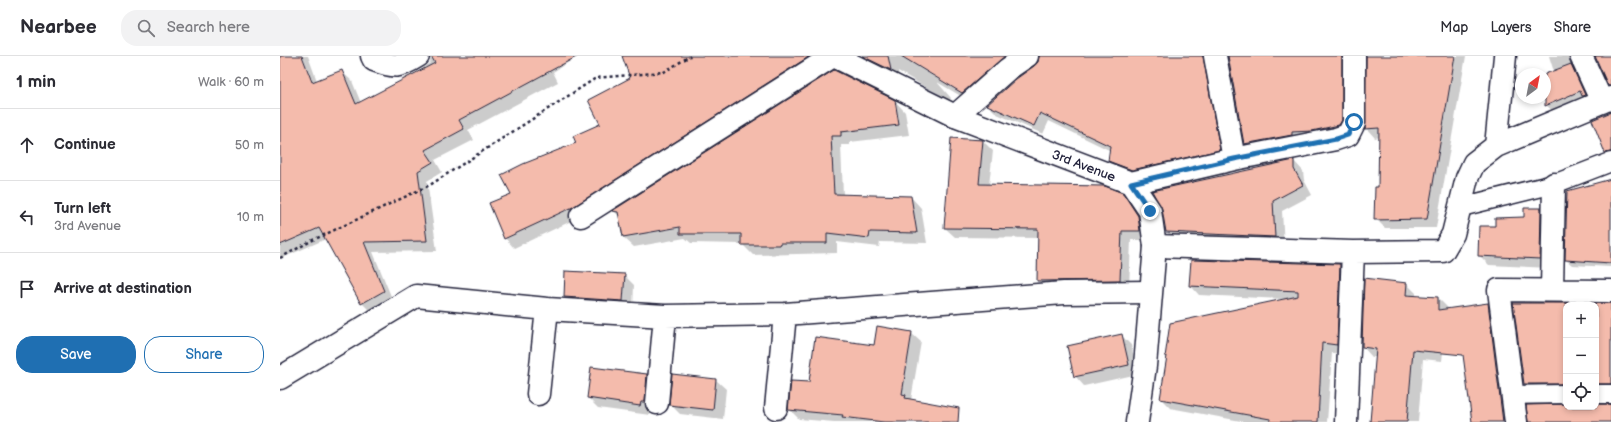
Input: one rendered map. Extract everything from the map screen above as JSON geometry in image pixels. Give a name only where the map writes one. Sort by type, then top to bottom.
[{"type":"street","points":[[372,56],[374,60],[391,67],[406,64],[418,56]]},
{"type":"street","points":[[581,216],[834,56]]},
{"type":"street","name":"3rd Avenue","points":[[834,56],[956,116],[1131,183],[1150,211],[1155,246],[1144,366],[1137,422]]},
{"type":"street","points":[[956,116],[1008,69],[1027,56]]},
{"type":"street","points":[[1215,56],[1234,159]]},
{"type":"street","points":[[1131,183],[1234,159],[1336,139],[1348,135],[1354,122],[1354,56]]},
{"type":"street","points":[[1496,146],[1505,56]]},
{"type":"street","points":[[1155,246],[1353,252],[1443,251],[1453,234],[1461,207],[1467,178],[1474,163],[1496,146],[1606,100],[1581,56]]},
{"type":"street","points":[[1552,290],[1554,184]]},
{"type":"street","points":[[1346,422],[1353,252]]},
{"type":"street","points":[[1516,422],[1499,290],[1611,290]]},
{"type":"street","points":[[280,378],[416,296],[547,310],[665,316],[785,314],[1064,293],[1150,292]]},
{"type":"street","points":[[538,394],[547,310]]},
{"type":"street","points":[[776,408],[785,314]]},
{"type":"street","points":[[657,403],[665,316]]},
{"type":"lane","points":[[1461,207],[1554,184],[1611,162]]},
{"type":"lane","points":[[1512,395],[1563,394]]},
{"type":"lane","points":[[1599,394],[1611,394]]},
{"type":"path","points":[[280,258],[311,241],[430,185],[596,78],[664,72],[690,56]]},
{"type":"building","points":[[280,56],[302,56],[312,82],[342,70],[356,104],[435,63],[431,56],[578,56],[459,120],[464,129],[425,150],[433,162],[418,171],[427,241],[364,242],[384,291],[361,304],[319,228],[280,245]]},
{"type":"building","points":[[622,56],[810,56],[573,207],[504,239],[489,203],[511,194],[501,175],[523,164],[576,143],[573,136],[600,124],[588,100],[630,78]]},
{"type":"building","points":[[862,56],[888,56],[891,70]]},
{"type":"building","points":[[901,56],[1005,56],[962,93]]},
{"type":"building","points":[[1039,56],[1203,56],[1220,150],[1132,170],[1108,161],[1110,146],[1040,113],[1034,126],[987,105],[1016,79],[1034,66],[1038,62]]},
{"type":"building","points":[[1228,56],[1342,56],[1342,120],[1339,125],[1312,131],[1292,132],[1292,135],[1244,144]]},
{"type":"building","points":[[1366,56],[1455,56],[1427,219],[1374,220],[1375,187],[1378,187],[1379,128],[1365,129]]},
{"type":"building","points":[[1595,56],[1611,56],[1611,86],[1608,86]]},
{"type":"building","points":[[1571,64],[1585,95],[1582,96],[1580,91],[1551,103],[1551,72]]},
{"type":"building","points":[[834,70],[895,100],[899,125],[841,132],[841,136],[831,136],[834,194],[911,196],[917,233],[870,232],[869,238],[827,233],[827,243],[780,243],[779,245],[741,245],[741,234],[680,234],[680,227],[623,237],[618,212],[612,211]]},
{"type":"building","points":[[1611,112],[1611,152],[1605,153],[1592,120]]},
{"type":"building","points":[[951,138],[983,140],[979,184],[1105,186],[1123,193],[1138,216],[1140,231],[1122,231],[1120,280],[1037,281],[1038,229],[944,228]]},
{"type":"building","points":[[1294,160],[1294,169],[1303,185],[1273,201],[1275,237],[1166,232],[1162,209],[1152,191]]},
{"type":"building","points":[[1611,179],[1611,263],[1565,260],[1567,191]]},
{"type":"building","points":[[1524,208],[1541,208],[1540,259],[1478,256],[1479,226],[1495,226],[1495,218],[1524,217]]},
{"type":"building","points":[[1191,260],[1340,264],[1337,345],[1322,343],[1318,422],[1270,422],[1270,419],[1160,399],[1167,356],[1165,357],[1170,323],[1298,296],[1298,291],[1189,286]]},
{"type":"building","points":[[565,271],[625,274],[623,301],[564,297]]},
{"type":"building","points":[[1364,278],[1407,283],[1406,295],[1438,297],[1438,310],[1488,303],[1503,422],[1472,422],[1463,355],[1413,350],[1407,422],[1370,422],[1376,349],[1362,347]]},
{"type":"building","points":[[1513,303],[1563,303],[1563,384],[1524,384]]},
{"type":"building","points":[[1599,303],[1611,303],[1611,384],[1599,384]]},
{"type":"building","points":[[877,326],[912,332],[902,394],[906,395],[905,398],[959,408],[958,422],[884,422],[842,417],[843,415],[788,410],[791,381],[809,382],[815,337],[874,345]]},
{"type":"building","points":[[1122,334],[1129,365],[1074,377],[1067,346]]},
{"type":"building","points":[[591,367],[647,374],[645,402],[641,402],[640,406],[587,398]]},
{"type":"building","points":[[672,374],[716,379],[713,410],[669,405]]},
{"type":"building","points":[[1563,404],[1563,410],[1599,410],[1599,404],[1611,404],[1611,422],[1528,422],[1526,405]]},
{"type":"route","points":[[1150,211],[1131,183],[1234,159],[1336,139],[1348,135],[1354,122]]}]
